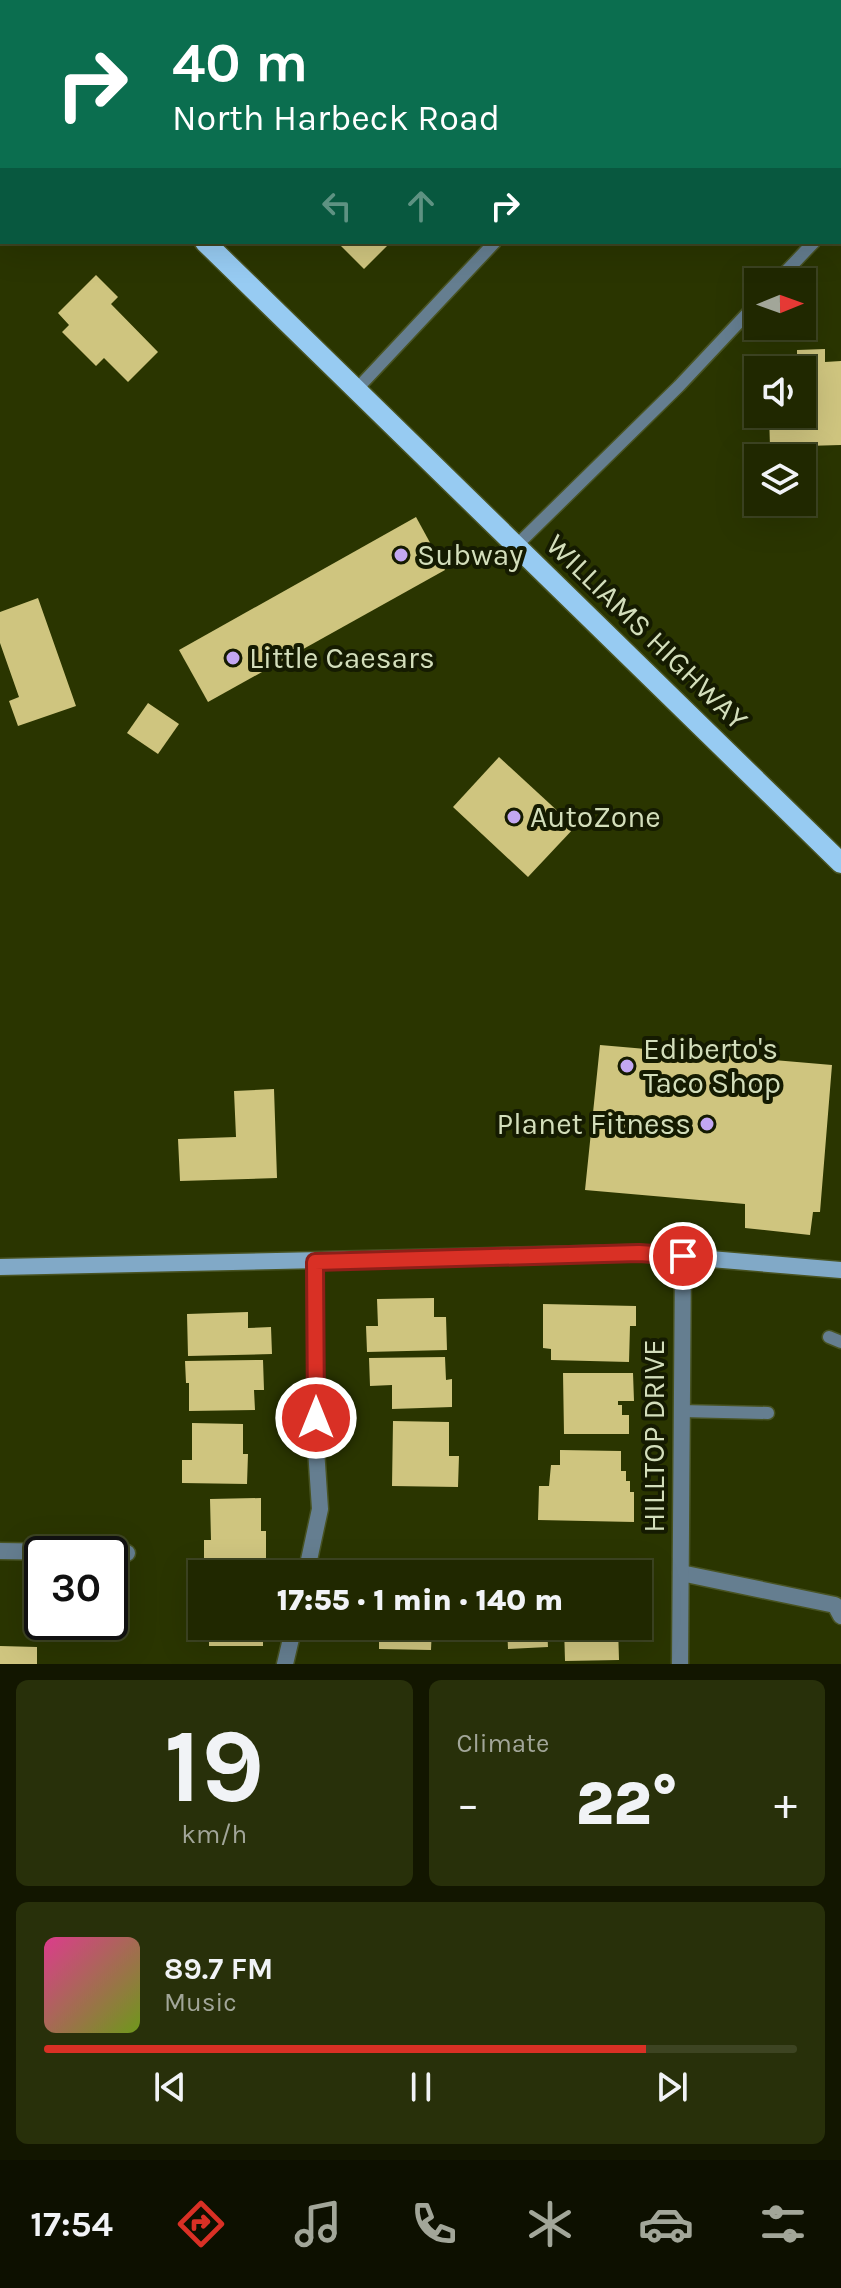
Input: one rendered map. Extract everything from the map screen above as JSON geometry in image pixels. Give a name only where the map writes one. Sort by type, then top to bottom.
[{"type":"main road","name":"WILLIAMS HIGHWAY","points":[[207,244],[841,863]]},
{"type":"street","points":[[0,1267],[639,1253],[841,1270]]},
{"type":"street","name":"HILLTOP DRIVE","points":[[680,1664],[683,1256]]},
{"type":"street","points":[[309,1560],[320,1509],[316,1449],[315,1262]]},
{"type":"street","points":[[0,1551],[24,1551]]},
{"type":"street","points":[[681,1573],[835,1605],[841,1616]]},
{"type":"street","points":[[285,1664],[291,1640]]},
{"type":"lane","points":[[356,390],[493,244]]},
{"type":"lane","points":[[789,268],[812,244]]},
{"type":"lane","points":[[516,546],[679,386],[744,317]]},
{"type":"lane","points":[[682,1411],[768,1413]]},
{"type":"building","points":[[339,244],[389,244],[364,269]]},
{"type":"building","points":[[96,275],[118,297],[111,304],[158,352],[128,382],[104,358],[96,366],[62,332],[69,325],[58,313]]},
{"type":"building","points":[[825,349],[825,362],[841,361],[841,445],[770,444],[769,428],[816,428],[816,356],[797,356],[797,350]]},
{"type":"building","points":[[416,517],[445,570],[208,702],[179,650]]},
{"type":"building","points":[[38,598],[76,706],[18,726],[9,701],[19,697],[0,643],[0,612]]},
{"type":"building","points":[[148,703],[179,724],[158,754],[127,733]]},
{"type":"building","name":"AutoZone","points":[[499,757],[575,827],[528,877],[453,807]]},
{"type":"building","points":[[600,1045],[832,1065],[820,1212],[813,1212],[810,1235],[745,1228],[745,1204],[585,1190]]},
{"type":"building","points":[[274,1089],[277,1178],[180,1181],[178,1139],[236,1137],[234,1091]]},
{"type":"building","points":[[434,1298],[434,1317],[446,1317],[447,1350],[367,1352],[366,1326],[378,1326],[377,1299]]},
{"type":"building","points":[[543,1304],[636,1306],[636,1326],[630,1326],[629,1362],[551,1360],[551,1349],[543,1348]]},
{"type":"building","points":[[248,1312],[248,1328],[271,1327],[272,1354],[188,1356],[187,1314]]},
{"type":"building","points":[[445,1357],[446,1380],[452,1379],[452,1407],[392,1409],[392,1385],[370,1386],[369,1358]]},
{"type":"building","points":[[263,1360],[264,1390],[254,1390],[255,1410],[189,1411],[185,1361]]},
{"type":"building","points":[[563,1373],[633,1373],[634,1401],[618,1401],[618,1405],[622,1405],[622,1415],[629,1415],[629,1434],[564,1434]]},
{"type":"building","points":[[393,1421],[449,1422],[449,1456],[459,1456],[458,1487],[392,1486]]},
{"type":"building","points":[[192,1423],[243,1424],[243,1454],[248,1454],[247,1484],[182,1483],[182,1460],[192,1460]]},
{"type":"building","points":[[560,1450],[621,1451],[621,1471],[626,1471],[630,1492],[634,1492],[634,1522],[538,1520],[539,1486],[549,1486],[551,1465],[560,1465]]},
{"type":"building","points":[[261,1498],[261,1531],[266,1531],[266,1558],[204,1559],[204,1540],[211,1540],[210,1499]]},
{"type":"building","points":[[209,1640],[263,1640],[263,1646],[209,1646]]},
{"type":"building","points":[[379,1640],[431,1640],[431,1650],[379,1649]]},
{"type":"building","points":[[508,1640],[548,1640],[548,1647],[508,1649]]},
{"type":"building","points":[[564,1640],[618,1640],[619,1660],[565,1661]]},
{"type":"building","points":[[0,1646],[37,1647],[37,1664],[0,1664]]},
{"type":"place","name":"Subway","points":[[401,555]]},
{"type":"place","name":"Little Caesars","points":[[233,658]]},
{"type":"place","name":"AutoZone","points":[[514,817]]},
{"type":"place","name":"Ediberto's Taco Shop","points":[[627,1066]]},
{"type":"place","name":"Planet Fitness","points":[[707,1124]]},
{"type":"route","points":[[316,1418],[315,1262],[639,1253],[683,1256]]}]
